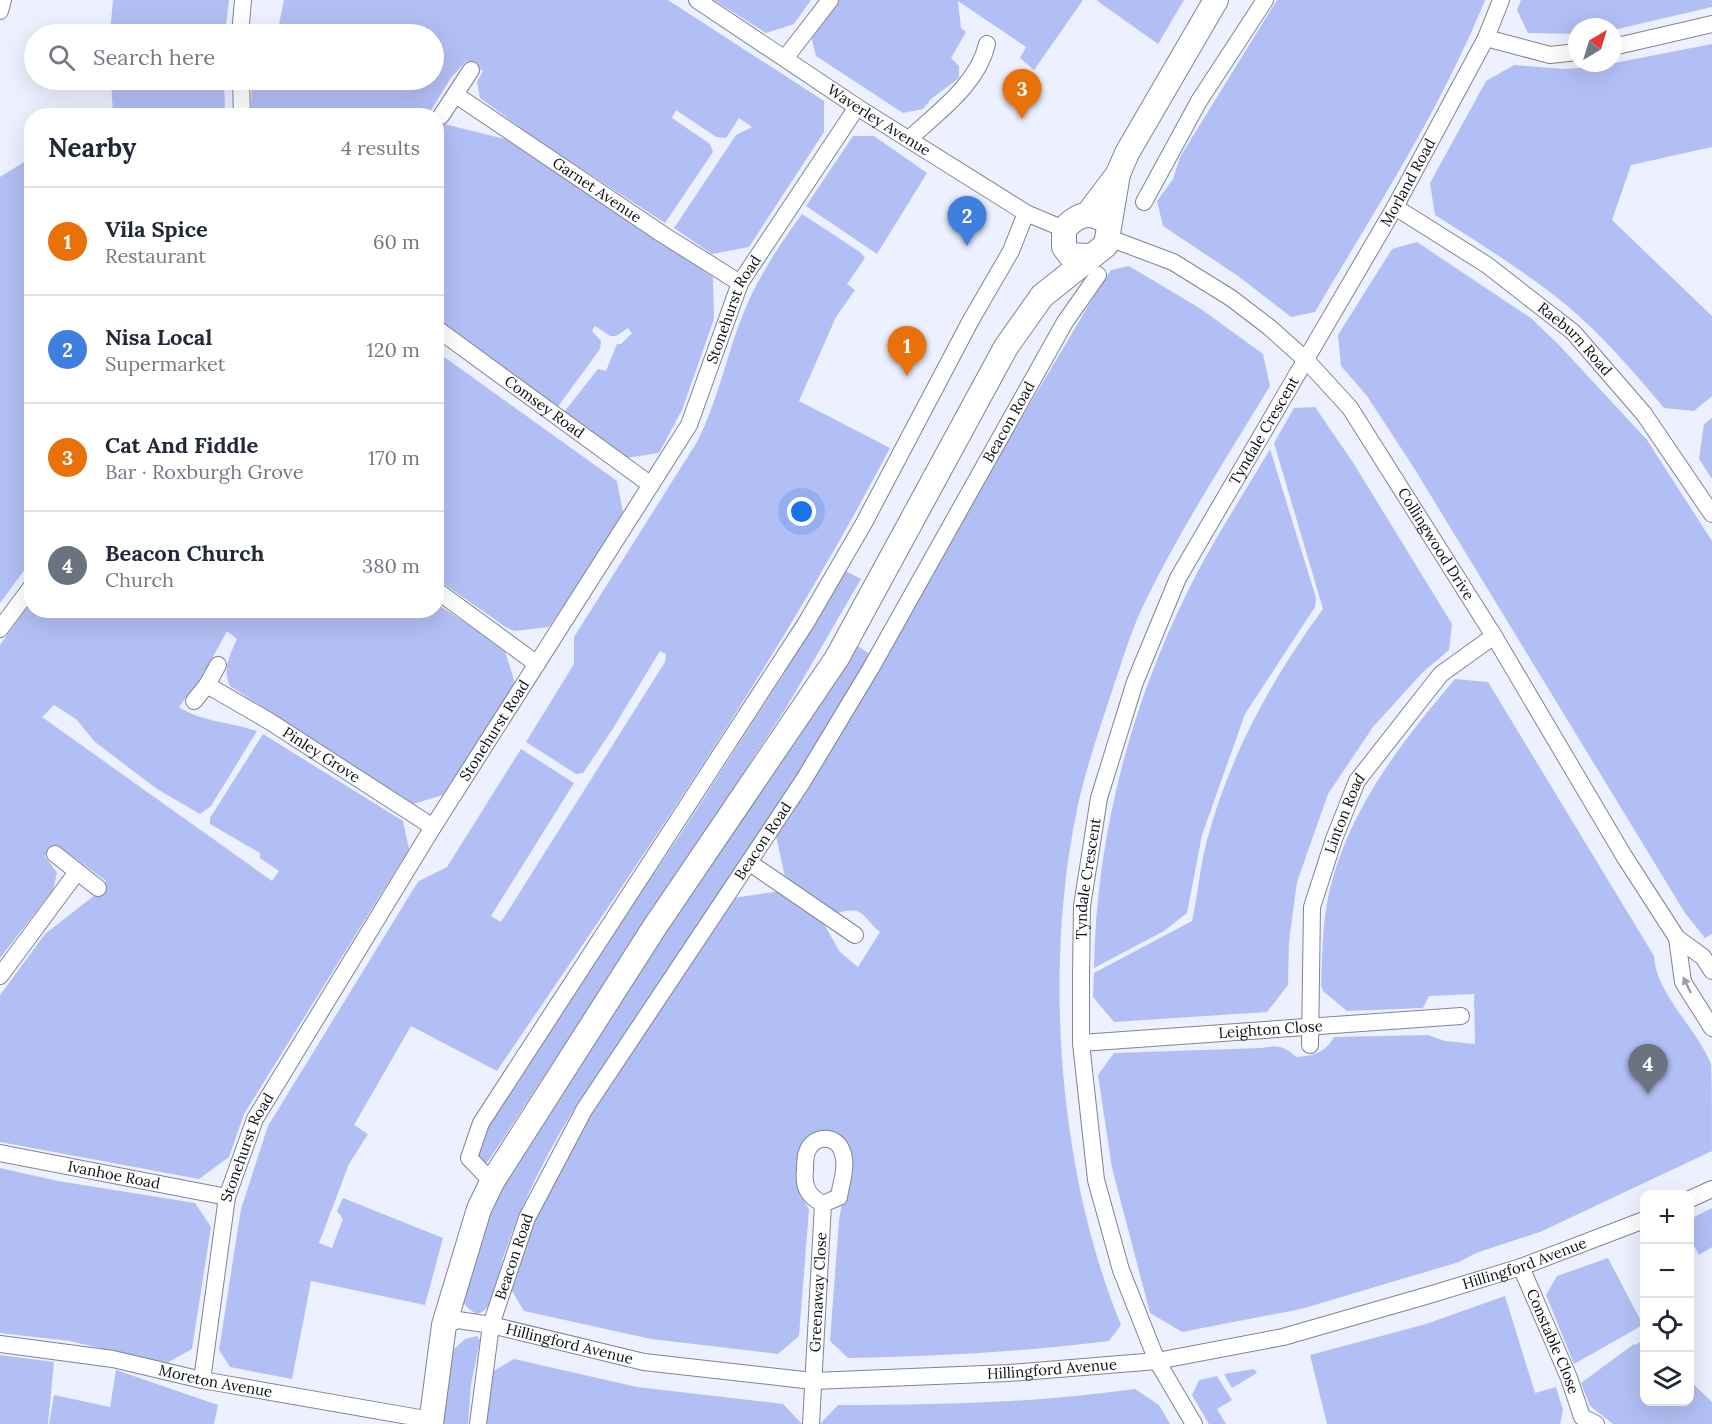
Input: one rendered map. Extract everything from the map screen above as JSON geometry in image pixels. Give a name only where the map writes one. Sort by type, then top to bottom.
[{"type":"main road","points":[[1087,215],[1118,174],[1127,153],[1216,0]]},
{"type":"main road","points":[[1109,234],[1118,174]]},
{"type":"main road","points":[[1093,266],[1070,255],[1064,238],[1077,218],[1087,215],[1104,220],[1109,234]]},
{"type":"main road","name":"Beacon Road","points":[[1042,296],[1093,266],[1109,234]]},
{"type":"main road","name":"Beacon Road","points":[[431,1422],[444,1325],[479,1209],[492,1182],[654,928],[837,658],[1006,347],[1042,296],[1064,238]]},
{"type":"street","points":[[0,11],[3,0]]},
{"type":"street","points":[[241,24],[243,0]]},
{"type":"street","name":"Waverley Avenue","points":[[697,0],[786,57],[857,107],[1064,238]]},
{"type":"street","points":[[786,57],[830,0]]},
{"type":"street","points":[[1144,202],[1195,100],[1265,0]]},
{"type":"street","name":"Morland Road","points":[[1307,361],[1395,207],[1486,38],[1501,0]]},
{"type":"street","points":[[1622,46],[1712,24]]},
{"type":"street","points":[[1486,38],[1550,55],[1568,53]]},
{"type":"street","points":[[909,139],[967,83],[983,61],[987,45]]},
{"type":"street","points":[[444,112],[471,70]]},
{"type":"street","points":[[242,90],[242,108]]},
{"type":"street","name":"Garnet Avenue","points":[[456,95],[662,234],[740,283]]},
{"type":"street","name":"Stonehurst Road","points":[[202,1380],[227,1197],[255,1119],[433,827],[689,425],[740,283],[857,107]]},
{"type":"street","name":"Raeburn Road","points":[[1395,207],[1487,265],[1573,332],[1644,414],[1712,514]]},
{"type":"street","points":[[492,1182],[469,1158],[481,1123],[560,998],[740,730],[806,623],[864,523],[960,340],[1011,251],[1026,213]]},
{"type":"street","name":"Collingwood Drive","points":[[1109,234],[1173,262],[1269,327],[1307,361],[1350,408],[1494,636],[1624,856],[1677,938],[1703,957],[1712,971]]},
{"type":"street","name":"Beacon Road","points":[[478,1424],[491,1325],[526,1218],[584,1110],[750,863],[871,668],[1047,354],[1093,266]]},
{"type":"street","name":"Comsey Road","points":[[444,334],[651,485]]},
{"type":"street","name":"Tyndale Crescent","points":[[1194,1424],[1157,1361],[1121,1270],[1096,1180],[1081,1043],[1082,906],[1099,798],[1116,735],[1178,578],[1307,361]]},
{"type":"street","points":[[444,596],[537,664]]},
{"type":"street","points":[[0,629],[24,597]]},
{"type":"street","name":"Linton Road","points":[[1310,1045],[1308,1028],[1312,906],[1334,839],[1358,781],[1441,674],[1494,636]]},
{"type":"street","points":[[194,701],[207,685],[218,664]]},
{"type":"street","name":"Pinley Grove","points":[[207,685],[269,721],[433,827]]},
{"type":"street","points":[[55,854],[98,888]]},
{"type":"street","points":[[750,863],[855,935]]},
{"type":"street","points":[[0,976],[77,872]]},
{"type":"street","name":"Collingwood Drive","points":[[1677,938],[1683,982],[1712,1028]]},
{"type":"street","name":"Leighton Close","points":[[1081,1043],[1461,1016]]},
{"type":"street","name":"Ivanhoe Road","points":[[0,1153],[227,1197]]},
{"type":"street","points":[[1694,1197],[1712,1189]]},
{"type":"street","name":"Greenaway Close","points":[[811,1424],[823,1204]]},
{"type":"street","name":"Hillingford Avenue","points":[[444,1325],[458,1320],[491,1325],[644,1362],[813,1381],[1009,1373],[1157,1361],[1283,1337],[1521,1268],[1640,1222]]},
{"type":"street","name":"Constable Close","points":[[1521,1268],[1569,1378],[1584,1422]]},
{"type":"street","name":"Moreton Avenue","points":[[0,1344],[113,1359],[202,1380],[431,1422]]},
{"type":"shaded area","points":[[113,0],[229,0],[226,24],[111,24]]},
{"type":"shaded area","points":[[284,0],[668,0],[824,101],[824,132],[749,247],[712,254],[674,228],[736,135],[752,127],[739,118],[726,138],[716,137],[676,110],[672,118],[710,144],[713,152],[665,223],[539,141],[480,98],[477,82],[483,71],[466,61],[444,89],[444,24],[279,24]]},
{"type":"shaded area","points":[[714,0],[811,0],[794,24],[766,33]]},
{"type":"shaded area","points":[[838,0],[1083,0],[1034,70],[1020,58],[1026,47],[958,1],[961,28],[966,32],[951,58],[959,66],[959,78],[931,99],[923,109],[903,113],[816,56],[811,36]]},
{"type":"shaded area","points":[[1096,0],[1184,0],[1158,44]]},
{"type":"shaded area","points":[[1277,0],[1485,0],[1448,82],[1427,121],[1315,312],[1291,317],[1238,276],[1163,226],[1157,201],[1173,179],[1180,157]]},
{"type":"shaded area","points":[[1521,0],[1712,0],[1712,7],[1622,28],[1622,18],[1568,18],[1568,34],[1528,33],[1517,10]]},
{"type":"shaded area","points":[[1712,44],[1712,147],[1631,165],[1612,220],[1712,316],[1712,396],[1694,411],[1664,408],[1629,367],[1565,304],[1485,247],[1435,215],[1430,183],[1486,81],[1514,65],[1568,69],[1568,72],[1622,72],[1622,62]]},
{"type":"shaded area","points":[[112,90],[224,90],[225,108],[113,108]]},
{"type":"shaded area","points":[[252,90],[444,90],[432,108],[251,108]]},
{"type":"shaded area","points":[[444,124],[505,139],[713,277],[714,319],[682,410],[659,453],[626,458],[564,412],[598,369],[606,371],[617,344],[621,344],[632,333],[628,328],[616,336],[610,336],[595,326],[592,331],[601,341],[600,349],[557,408],[444,325]]},
{"type":"shaded area","points":[[853,136],[874,136],[927,173],[877,254],[806,206]]},
{"type":"shaded area","points":[[24,162],[24,570],[0,603],[0,177]]},
{"type":"shaded area","points":[[802,214],[860,252],[865,258],[847,284],[855,290],[836,317],[799,401],[890,448],[800,609],[752,687],[652,842],[497,1071],[411,1026],[354,1125],[368,1134],[349,1164],[319,1243],[332,1248],[343,1219],[337,1211],[343,1198],[443,1238],[425,1305],[311,1281],[292,1379],[230,1367],[219,1350],[241,1209],[268,1126],[414,888],[419,881],[447,867],[521,749],[574,783],[491,916],[501,922],[665,662],[666,654],[660,651],[583,773],[576,774],[526,742],[574,664],[574,637],[697,442],[712,407],[749,300],[773,256]]},
{"type":"shaded area","points":[[1417,242],[1531,318],[1559,345],[1647,440],[1712,541],[1712,934],[1705,938],[1685,913],[1414,468],[1367,396],[1341,366],[1338,335],[1392,249]]},
{"type":"shaded area","points":[[1129,266],[1201,309],[1263,354],[1270,386],[1188,522],[1157,577],[1139,616],[1094,745],[1078,805],[1067,867],[1061,933],[1060,1000],[1063,1068],[1070,1136],[1083,1202],[1100,1265],[1121,1325],[1109,1341],[978,1353],[848,1358],[830,1341],[839,1221],[848,1167],[818,1133],[799,1191],[809,1209],[799,1336],[778,1354],[651,1339],[524,1311],[510,1288],[542,1201],[581,1127],[733,898],[781,891],[824,924],[840,952],[858,967],[880,932],[862,914],[853,910],[837,913],[785,877],[776,836],[845,727],[1005,446],[1092,300],[1111,270]]},
{"type":"shaded area","points":[[444,357],[617,481],[623,512],[596,559],[549,627],[514,631],[444,584]]},
{"type":"shaded area","points":[[1315,407],[1354,464],[1452,624],[1449,650],[1423,672],[1373,727],[1328,794],[1297,882],[1289,941],[1288,985],[1267,1012],[1114,1022],[1093,997],[1094,973],[1192,921],[1207,840],[1216,809],[1240,748],[1286,663],[1323,609],[1274,443],[1294,408]]},
{"type":"shaded area","points":[[1712,418],[1712,479],[1699,459],[1704,424]]},
{"type":"shaded area","points":[[1270,449],[1316,598],[1315,607],[1245,714],[1202,835],[1187,913],[1164,931],[1094,968],[1101,872],[1119,777],[1132,730],[1166,639],[1195,576]]},
{"type":"shaded area","points":[[844,570],[861,579],[786,708],[489,1160],[485,1164],[475,1160],[478,1144],[521,1069],[678,838],[782,677]]},
{"type":"shaded area","points":[[444,609],[504,648],[515,683],[443,795],[413,804],[230,686],[227,668],[237,639],[227,631],[203,675],[179,707],[197,716],[257,731],[211,806],[200,814],[157,789],[95,742],[76,719],[54,705],[42,717],[272,881],[279,871],[260,858],[260,853],[210,824],[210,818],[263,734],[403,821],[409,849],[244,1114],[229,1157],[199,1179],[0,1142],[0,995],[45,934],[95,895],[106,881],[57,845],[45,856],[57,873],[53,890],[0,958],[0,645],[24,612],[24,618],[444,618]]},
{"type":"shaded area","points":[[850,641],[870,654],[802,767],[571,1114],[542,1165],[518,1218],[504,1255],[493,1298],[484,1311],[477,1314],[463,1302],[460,1284],[505,1172]]},
{"type":"shaded area","points":[[1455,679],[1488,682],[1654,956],[1656,970],[1662,984],[1711,1064],[1712,1151],[1540,1232],[1476,1253],[1459,1262],[1301,1309],[1182,1332],[1150,1313],[1112,1168],[1098,1075],[1114,1053],[1277,1047],[1296,1057],[1318,1053],[1327,1047],[1334,1037],[1428,1035],[1445,1041],[1475,1044],[1474,994],[1429,996],[1423,1008],[1347,1011],[1323,991],[1321,985],[1324,925],[1330,890],[1340,856],[1354,824],[1389,763]]},
{"type":"shaded area","points":[[0,1168],[58,1181],[195,1203],[211,1227],[192,1349],[165,1364],[70,1341],[0,1333]]},
{"type":"shaded area","points":[[1712,1208],[1712,1247],[1699,1255],[1694,1246],[1694,1217]]},
{"type":"shaded area","points":[[1608,1258],[1640,1319],[1640,1327],[1574,1364],[1546,1295],[1557,1276]]},
{"type":"shaded area","points":[[1505,1296],[1535,1393],[1556,1387],[1563,1410],[1560,1424],[1327,1424],[1310,1355],[1426,1324]]},
{"type":"shaded area","points":[[477,1336],[480,1340],[471,1385],[468,1424],[441,1424],[451,1352],[465,1339]]},
{"type":"shaded area","points":[[1640,1342],[1640,1406],[1694,1406],[1694,1385],[1712,1402],[1712,1424],[1613,1424],[1590,1406],[1581,1383]]},
{"type":"shaded area","points":[[0,1355],[54,1362],[48,1424],[0,1424]]},
{"type":"shaded area","points":[[514,1359],[637,1387],[783,1404],[802,1424],[484,1424],[492,1372]]},
{"type":"shaded area","points":[[1254,1369],[1257,1373],[1232,1388],[1224,1374]]},
{"type":"shaded area","points":[[116,1370],[218,1405],[214,1424],[49,1424],[54,1395],[110,1407]]},
{"type":"shaded area","points":[[1217,1376],[1232,1400],[1217,1409],[1226,1424],[1209,1424],[1192,1395],[1199,1380]]},
{"type":"shaded area","points":[[1135,1389],[1159,1405],[1170,1424],[820,1424],[838,1405],[987,1402]]},
{"type":"place","name":"Cat And Fiddle","points":[[1022,119]]},
{"type":"place","name":"Nisa Local","points":[[967,246]]},
{"type":"place","name":"Vila Spice","points":[[907,376]]},
{"type":"place","name":"Beacon Church","points":[[1648,1094]]}]
